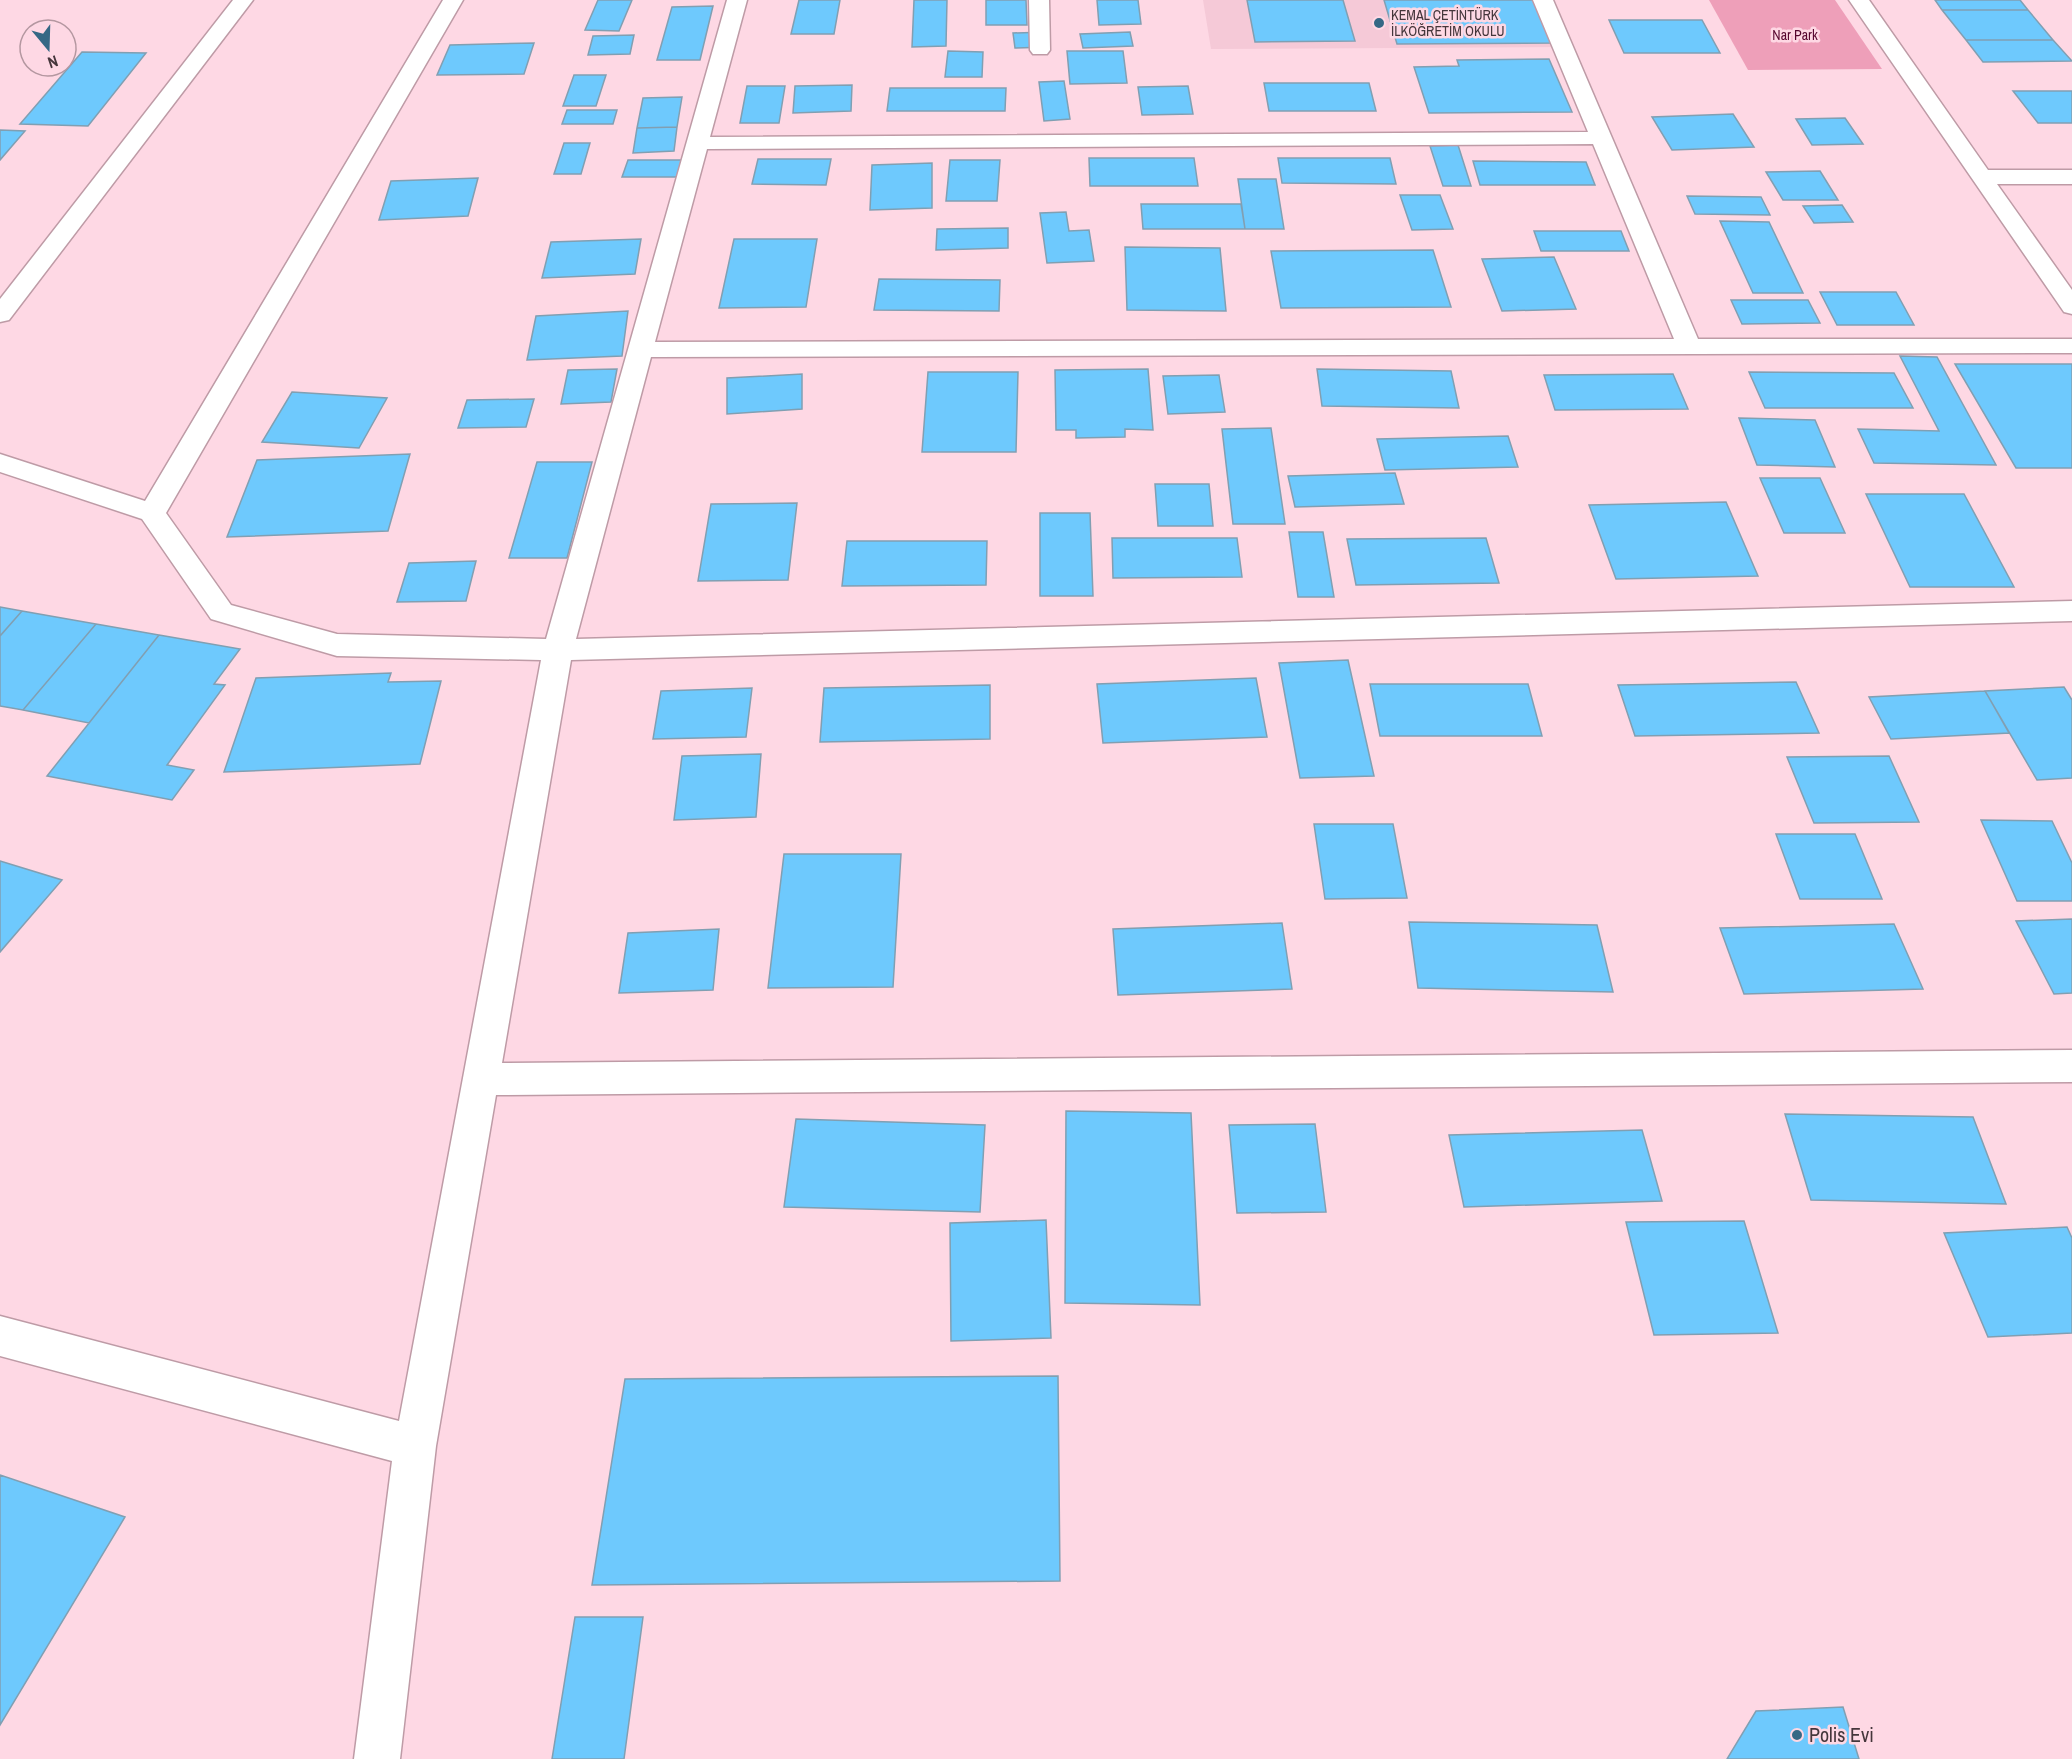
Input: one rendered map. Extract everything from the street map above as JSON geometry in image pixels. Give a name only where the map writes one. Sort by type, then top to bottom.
[{"type":"street","points":[[0,315],[243,0]]},
{"type":"street","points":[[152,513],[453,0]]},
{"type":"street","points":[[377,1759],[415,1446],[558,650],[737,0]]},
{"type":"street","points":[[1039,0],[1040,50]]},
{"type":"street","points":[[1543,0],[1689,346]]},
{"type":"street","points":[[1858,0],[2072,307]]},
{"type":"street","points":[[698,143],[1603,138]]},
{"type":"street","points":[[1982,177],[2072,177]]},
{"type":"street","points":[[641,350],[2072,346]]},
{"type":"street","points":[[0,463],[152,513],[221,612],[337,645],[558,650],[2072,611]]},
{"type":"street","points":[[481,1079],[2072,1066]]},
{"type":"street","points":[[0,1336],[415,1446]]},
{"type":"shaded area","name":"KEMAL ÇETİNTÜRK İLKÖĞRETİM OKULU","points":[[1203,0],[1541,0],[1561,47],[1211,49]]},
{"type":"green space","name":"Nar Park","points":[[1709,0],[1835,0],[1882,69],[1748,70]]},
{"type":"building","points":[[598,0],[632,0],[619,31],[585,30]]},
{"type":"building","points":[[799,0],[840,0],[834,34],[791,34]]},
{"type":"building","points":[[914,0],[947,0],[946,46],[912,47]]},
{"type":"building","points":[[986,0],[1026,0],[1027,25],[986,25]]},
{"type":"building","points":[[1097,0],[1138,0],[1141,24],[1099,25]]},
{"type":"building","points":[[1247,0],[1343,0],[1355,41],[1255,42]]},
{"type":"building","points":[[1384,0],[1535,0],[1553,43],[1397,44]]},
{"type":"building","points":[[1935,0],[2020,0],[2028,10],[1942,10]]},
{"type":"building","points":[[713,6],[700,60],[657,60],[672,7]]},
{"type":"building","points":[[1942,10],[2028,10],[2053,40],[1966,40]]},
{"type":"building","points":[[1609,20],[1702,20],[1720,53],[1624,53]]},
{"type":"building","points":[[1046,32],[1047,47],[1015,48],[1013,33]]},
{"type":"building","points":[[1130,32],[1133,46],[1083,48],[1080,34]]},
{"type":"building","points":[[634,35],[630,54],[588,55],[593,36]]},
{"type":"building","points":[[1966,40],[2053,40],[2072,61],[1983,62]]},
{"type":"building","points":[[534,43],[524,74],[437,75],[450,45]]},
{"type":"building","points":[[948,51],[983,52],[982,77],[945,77]]},
{"type":"building","points":[[1067,51],[1123,51],[1127,83],[1070,84]]},
{"type":"building","points":[[82,52],[146,53],[88,126],[20,124],[60,78],[78,78],[78,57]]},
{"type":"building","points":[[1549,59],[1572,112],[1429,113],[1414,67],[1459,66],[1457,60]]},
{"type":"building","points":[[574,75],[606,75],[596,106],[563,106]]},
{"type":"building","points":[[1064,81],[1070,119],[1044,121],[1039,82]]},
{"type":"building","points":[[1264,83],[1369,83],[1376,111],[1269,111]]},
{"type":"building","points":[[852,85],[851,111],[793,113],[795,86]]},
{"type":"building","points":[[747,86],[785,86],[779,123],[740,123]]},
{"type":"building","points":[[1188,86],[1193,114],[1142,115],[1138,87]]},
{"type":"building","points":[[890,88],[1006,88],[1005,111],[887,111]]},
{"type":"building","points":[[2013,91],[2072,91],[2072,123],[2038,123]]},
{"type":"building","points":[[682,97],[677,127],[637,128],[643,98]]},
{"type":"building","points":[[567,110],[617,110],[613,124],[562,124]]},
{"type":"building","points":[[1733,114],[1754,147],[1672,150],[1652,117]]},
{"type":"building","points":[[1845,118],[1863,144],[1812,145],[1796,119]]},
{"type":"building","points":[[677,127],[674,151],[633,153],[637,128]]},
{"type":"building","points":[[0,130],[25,131],[0,160]]},
{"type":"building","points":[[564,143],[590,143],[581,174],[554,174]]},
{"type":"building","points":[[1458,145],[1471,186],[1443,186],[1430,146]]},
{"type":"building","points":[[1089,158],[1194,158],[1198,186],[1090,186]]},
{"type":"building","points":[[1278,158],[1390,158],[1396,184],[1282,183]]},
{"type":"building","points":[[758,159],[831,159],[826,185],[752,184]]},
{"type":"building","points":[[628,160],[689,160],[684,177],[622,177]]},
{"type":"building","points":[[950,160],[1000,160],[997,201],[946,201]]},
{"type":"building","points":[[1473,161],[1586,162],[1595,185],[1480,185]]},
{"type":"building","points":[[932,163],[932,208],[870,210],[872,165]]},
{"type":"building","points":[[1820,171],[1838,200],[1783,200],[1766,172]]},
{"type":"building","points":[[478,178],[468,216],[379,220],[391,181]]},
{"type":"building","points":[[1238,179],[1276,179],[1284,229],[1245,229]]},
{"type":"building","points":[[1400,195],[1440,195],[1453,229],[1412,230]]},
{"type":"building","points":[[1687,196],[1761,197],[1770,215],[1695,214]]},
{"type":"building","points":[[1141,204],[1241,204],[1245,229],[1143,229]]},
{"type":"building","points":[[1842,205],[1853,222],[1814,223],[1803,206]]},
{"type":"building","points":[[1066,212],[1069,231],[1089,230],[1094,261],[1047,263],[1040,213]]},
{"type":"building","points":[[1720,221],[1769,222],[1803,293],[1753,293]]},
{"type":"building","points":[[1008,228],[1008,248],[936,250],[937,229]]},
{"type":"building","points":[[1534,231],[1621,231],[1629,251],[1541,251]]},
{"type":"building","points":[[641,239],[635,274],[542,278],[551,242]]},
{"type":"building","points":[[734,239],[817,239],[806,307],[719,308]]},
{"type":"building","points":[[1125,247],[1220,248],[1226,311],[1127,310]]},
{"type":"building","points":[[1433,250],[1451,307],[1281,308],[1271,251]]},
{"type":"building","points":[[1554,257],[1576,309],[1502,311],[1482,259]]},
{"type":"building","points":[[879,279],[1000,280],[999,311],[874,310]]},
{"type":"building","points":[[1820,292],[1896,292],[1914,325],[1837,325]]},
{"type":"building","points":[[1731,300],[1808,300],[1820,323],[1742,324]]},
{"type":"building","points":[[628,311],[622,356],[527,360],[536,316]]},
{"type":"building","points":[[1900,356],[1937,357],[1996,465],[1874,463],[1858,429],[1939,431]]},
{"type":"building","points":[[1955,364],[2072,364],[2072,468],[2016,468]]},
{"type":"building","points":[[617,369],[611,402],[561,404],[568,370]]},
{"type":"building","points":[[1148,369],[1153,430],[1125,429],[1125,437],[1076,438],[1076,430],[1056,430],[1055,370]]},
{"type":"building","points":[[1317,369],[1451,371],[1459,408],[1322,406]]},
{"type":"building","points":[[928,372],[1018,372],[1016,452],[922,452]]},
{"type":"building","points":[[1749,372],[1894,373],[1913,408],[1765,408]]},
{"type":"building","points":[[802,374],[802,409],[727,414],[727,378]]},
{"type":"building","points":[[1673,374],[1688,409],[1555,410],[1544,375]]},
{"type":"building","points":[[1219,375],[1225,412],[1168,414],[1163,376]]},
{"type":"building","points":[[292,392],[387,398],[359,448],[262,442]]},
{"type":"building","points":[[534,399],[526,427],[458,428],[467,400]]},
{"type":"building","points":[[1739,418],[1815,420],[1835,467],[1757,465]]},
{"type":"building","points":[[1271,428],[1285,524],[1233,524],[1222,429]]},
{"type":"building","points":[[1508,436],[1518,467],[1385,470],[1377,439]]},
{"type":"building","points":[[410,454],[388,531],[227,537],[257,460]]},
{"type":"building","points":[[537,462],[592,462],[567,558],[509,558]]},
{"type":"building","points":[[1395,473],[1404,504],[1295,507],[1288,476]]},
{"type":"building","points":[[1760,478],[1820,478],[1845,533],[1784,533]]},
{"type":"building","points":[[1155,484],[1209,484],[1213,526],[1158,526]]},
{"type":"building","points":[[1866,494],[1964,494],[2014,587],[1910,587]]},
{"type":"building","points":[[1726,502],[1758,576],[1616,579],[1589,505]]},
{"type":"building","points":[[797,503],[788,580],[698,581],[711,504]]},
{"type":"building","points":[[1040,513],[1090,513],[1093,596],[1040,596]]},
{"type":"building","points":[[1289,532],[1323,532],[1334,597],[1298,597]]},
{"type":"building","points":[[1112,538],[1237,538],[1242,577],[1113,578]]},
{"type":"building","points":[[1486,538],[1499,583],[1356,585],[1347,539]]},
{"type":"building","points":[[847,541],[987,541],[986,585],[842,586]]},
{"type":"building","points":[[476,561],[466,601],[397,602],[409,563]]},
{"type":"building","points":[[0,607],[22,611],[0,636]]},
{"type":"building","points":[[22,611],[96,624],[23,710],[0,706],[0,636]]},
{"type":"building","points":[[96,624],[159,635],[89,723],[23,710]]},
{"type":"building","points":[[159,635],[240,649],[214,684],[225,685],[167,765],[194,770],[172,800],[47,776]]},
{"type":"building","points":[[1348,660],[1374,776],[1300,778],[1279,663]]},
{"type":"building","points":[[391,673],[388,682],[441,681],[420,764],[224,772],[256,678]]},
{"type":"building","points":[[1256,678],[1267,737],[1103,743],[1097,684]]},
{"type":"building","points":[[1796,682],[1819,733],[1635,736],[1618,685]]},
{"type":"building","points":[[1370,684],[1528,684],[1542,736],[1380,736]]},
{"type":"building","points":[[990,685],[990,739],[820,742],[824,688]]},
{"type":"building","points":[[2064,687],[2072,700],[2072,778],[2037,780],[1985,691]]},
{"type":"building","points":[[752,688],[746,737],[653,739],[661,691]]},
{"type":"building","points":[[1985,691],[2009,733],[1891,739],[1869,697]]},
{"type":"building","points":[[761,754],[756,817],[674,820],[682,756]]},
{"type":"building","points":[[1889,756],[1919,822],[1814,823],[1787,757]]},
{"type":"building","points":[[1981,820],[2052,821],[2072,863],[2072,901],[2017,901]]},
{"type":"building","points":[[1314,824],[1393,824],[1407,898],[1325,899]]},
{"type":"building","points":[[1776,834],[1855,834],[1882,899],[1800,899]]},
{"type":"building","points":[[784,854],[901,854],[893,987],[768,988]]},
{"type":"building","points":[[0,861],[62,880],[0,952]]},
{"type":"building","points":[[2072,919],[2072,993],[2054,994],[2016,921]]},
{"type":"building","points":[[1409,922],[1597,925],[1613,992],[1418,988]]},
{"type":"building","points":[[1282,923],[1292,989],[1118,995],[1113,929]]},
{"type":"building","points":[[1894,924],[1923,989],[1744,994],[1720,928]]},
{"type":"building","points":[[719,929],[713,990],[619,993],[628,933]]},
{"type":"building","points":[[1066,1111],[1191,1113],[1200,1305],[1065,1303]]},
{"type":"building","points":[[1785,1114],[1973,1117],[2006,1204],[1811,1200]]},
{"type":"building","points":[[796,1119],[985,1125],[980,1212],[784,1207]]},
{"type":"building","points":[[1315,1124],[1326,1212],[1237,1213],[1229,1125]]},
{"type":"building","points":[[1642,1130],[1662,1201],[1464,1207],[1449,1135]]},
{"type":"building","points":[[1046,1220],[1051,1338],[951,1341],[950,1223]]},
{"type":"building","points":[[1744,1221],[1778,1333],[1654,1335],[1626,1222]]},
{"type":"building","points":[[2067,1227],[2072,1238],[2072,1333],[1988,1337],[1944,1233]]},
{"type":"building","points":[[1058,1376],[1060,1581],[592,1585],[625,1379]]},
{"type":"building","points":[[0,1475],[125,1517],[0,1725]]},
{"type":"building","points":[[575,1617],[643,1617],[624,1759],[552,1759]]},
{"type":"building","name":"Polis Evi","points":[[1843,1707],[1859,1759],[1727,1759],[1756,1711]]},
{"type":"place","name":"KEMAL ÇETİNTÜRK İLKÖĞRETİM OKULU","points":[[1379,23]]},
{"type":"place","name":"Polis Evi","points":[[1797,1735]]}]
